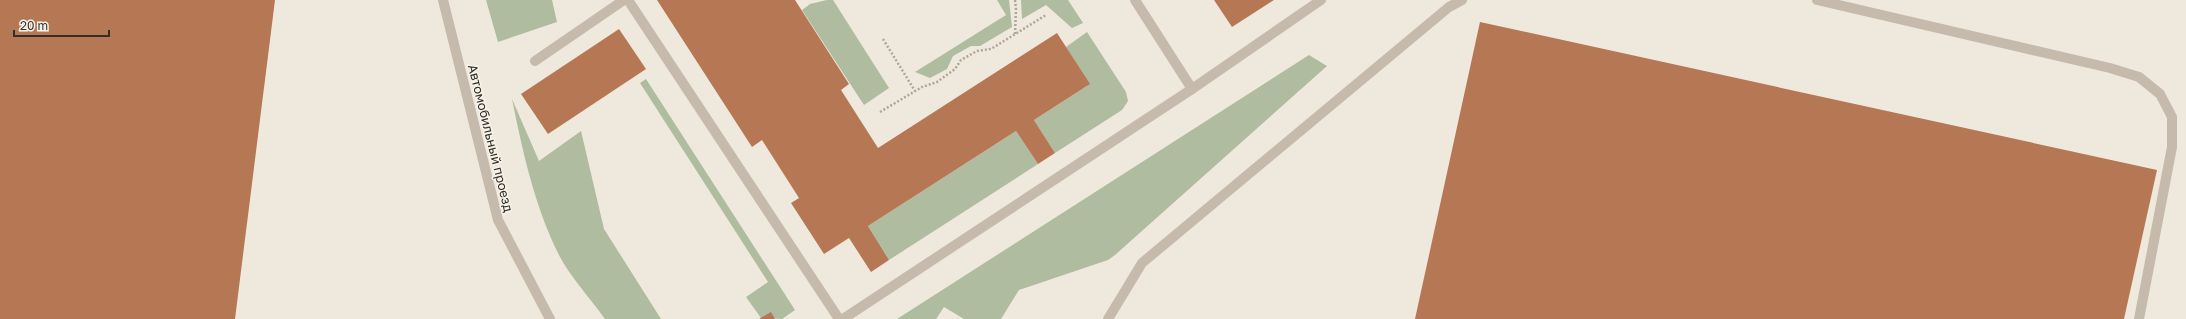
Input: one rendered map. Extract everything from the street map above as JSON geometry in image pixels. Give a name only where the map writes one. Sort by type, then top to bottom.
[{"type":"lane","name":"Автомобильный проезд","points":[[444,0],[498,220],[550,319]]},
{"type":"lane","points":[[535,61],[624,0]]},
{"type":"lane","points":[[628,0],[840,319]]},
{"type":"lane","points":[[1135,0],[1192,89]]},
{"type":"lane","points":[[843,319],[1192,89],[1321,0]]},
{"type":"lane","points":[[1108,319],[1142,263],[1449,7],[1462,0]]},
{"type":"lane","points":[[1817,0],[2110,68],[2139,77],[2160,94],[2172,117],[2172,147],[2139,319]]},
{"type":"path","points":[[1015,0],[1015,34]]},
{"type":"path","points":[[880,112],[915,91],[937,82],[955,69],[961,60],[977,51],[991,49],[1046,15]]},
{"type":"path","points":[[883,39],[915,91]]},
{"type":"green space","points":[[486,0],[552,0],[557,22],[498,42]]},
{"type":"green space","points":[[833,0],[889,88],[864,105],[802,10],[810,4]]},
{"type":"green space","points":[[997,0],[1009,0],[1012,27],[980,46],[971,46],[953,56],[947,69],[930,78],[915,72],[1006,15]]},
{"type":"green space","points":[[1021,0],[1068,0],[1083,23],[1072,28],[1046,5],[1022,19]]},
{"type":"green space","points":[[1087,32],[1126,92],[1128,101],[1122,110],[1055,153],[1034,120],[1087,86],[1066,47]]},
{"type":"green space","points":[[1309,55],[1327,66],[1108,260],[1019,290],[1001,319],[964,319],[944,307],[936,319],[897,319]]},
{"type":"green space","points":[[646,79],[795,310],[782,319],[761,318],[746,297],[768,282],[640,83]]},
{"type":"green space","points":[[512,99],[539,161],[581,131],[604,229],[661,319],[605,319],[570,273],[551,238],[537,200],[525,160]]},
{"type":"green space","points":[[1016,131],[1038,164],[889,260],[868,226]]},
{"type":"building","points":[[0,0],[275,0],[235,319],[0,319]]},
{"type":"building","points":[[657,0],[795,0],[849,84],[841,90],[878,148],[1057,33],[1090,84],[1034,120],[1055,153],[1038,164],[1016,131],[868,226],[889,260],[871,272],[849,238],[824,254],[791,203],[799,198],[762,140],[752,147]]},
{"type":"building","points":[[1214,0],[1274,0],[1232,27]]},
{"type":"building","points":[[1480,22],[2157,170],[2124,319],[1415,319]]},
{"type":"building","points":[[619,29],[646,69],[548,134],[521,94]]},
{"type":"building","points":[[771,312],[775,319],[759,319]]}]
